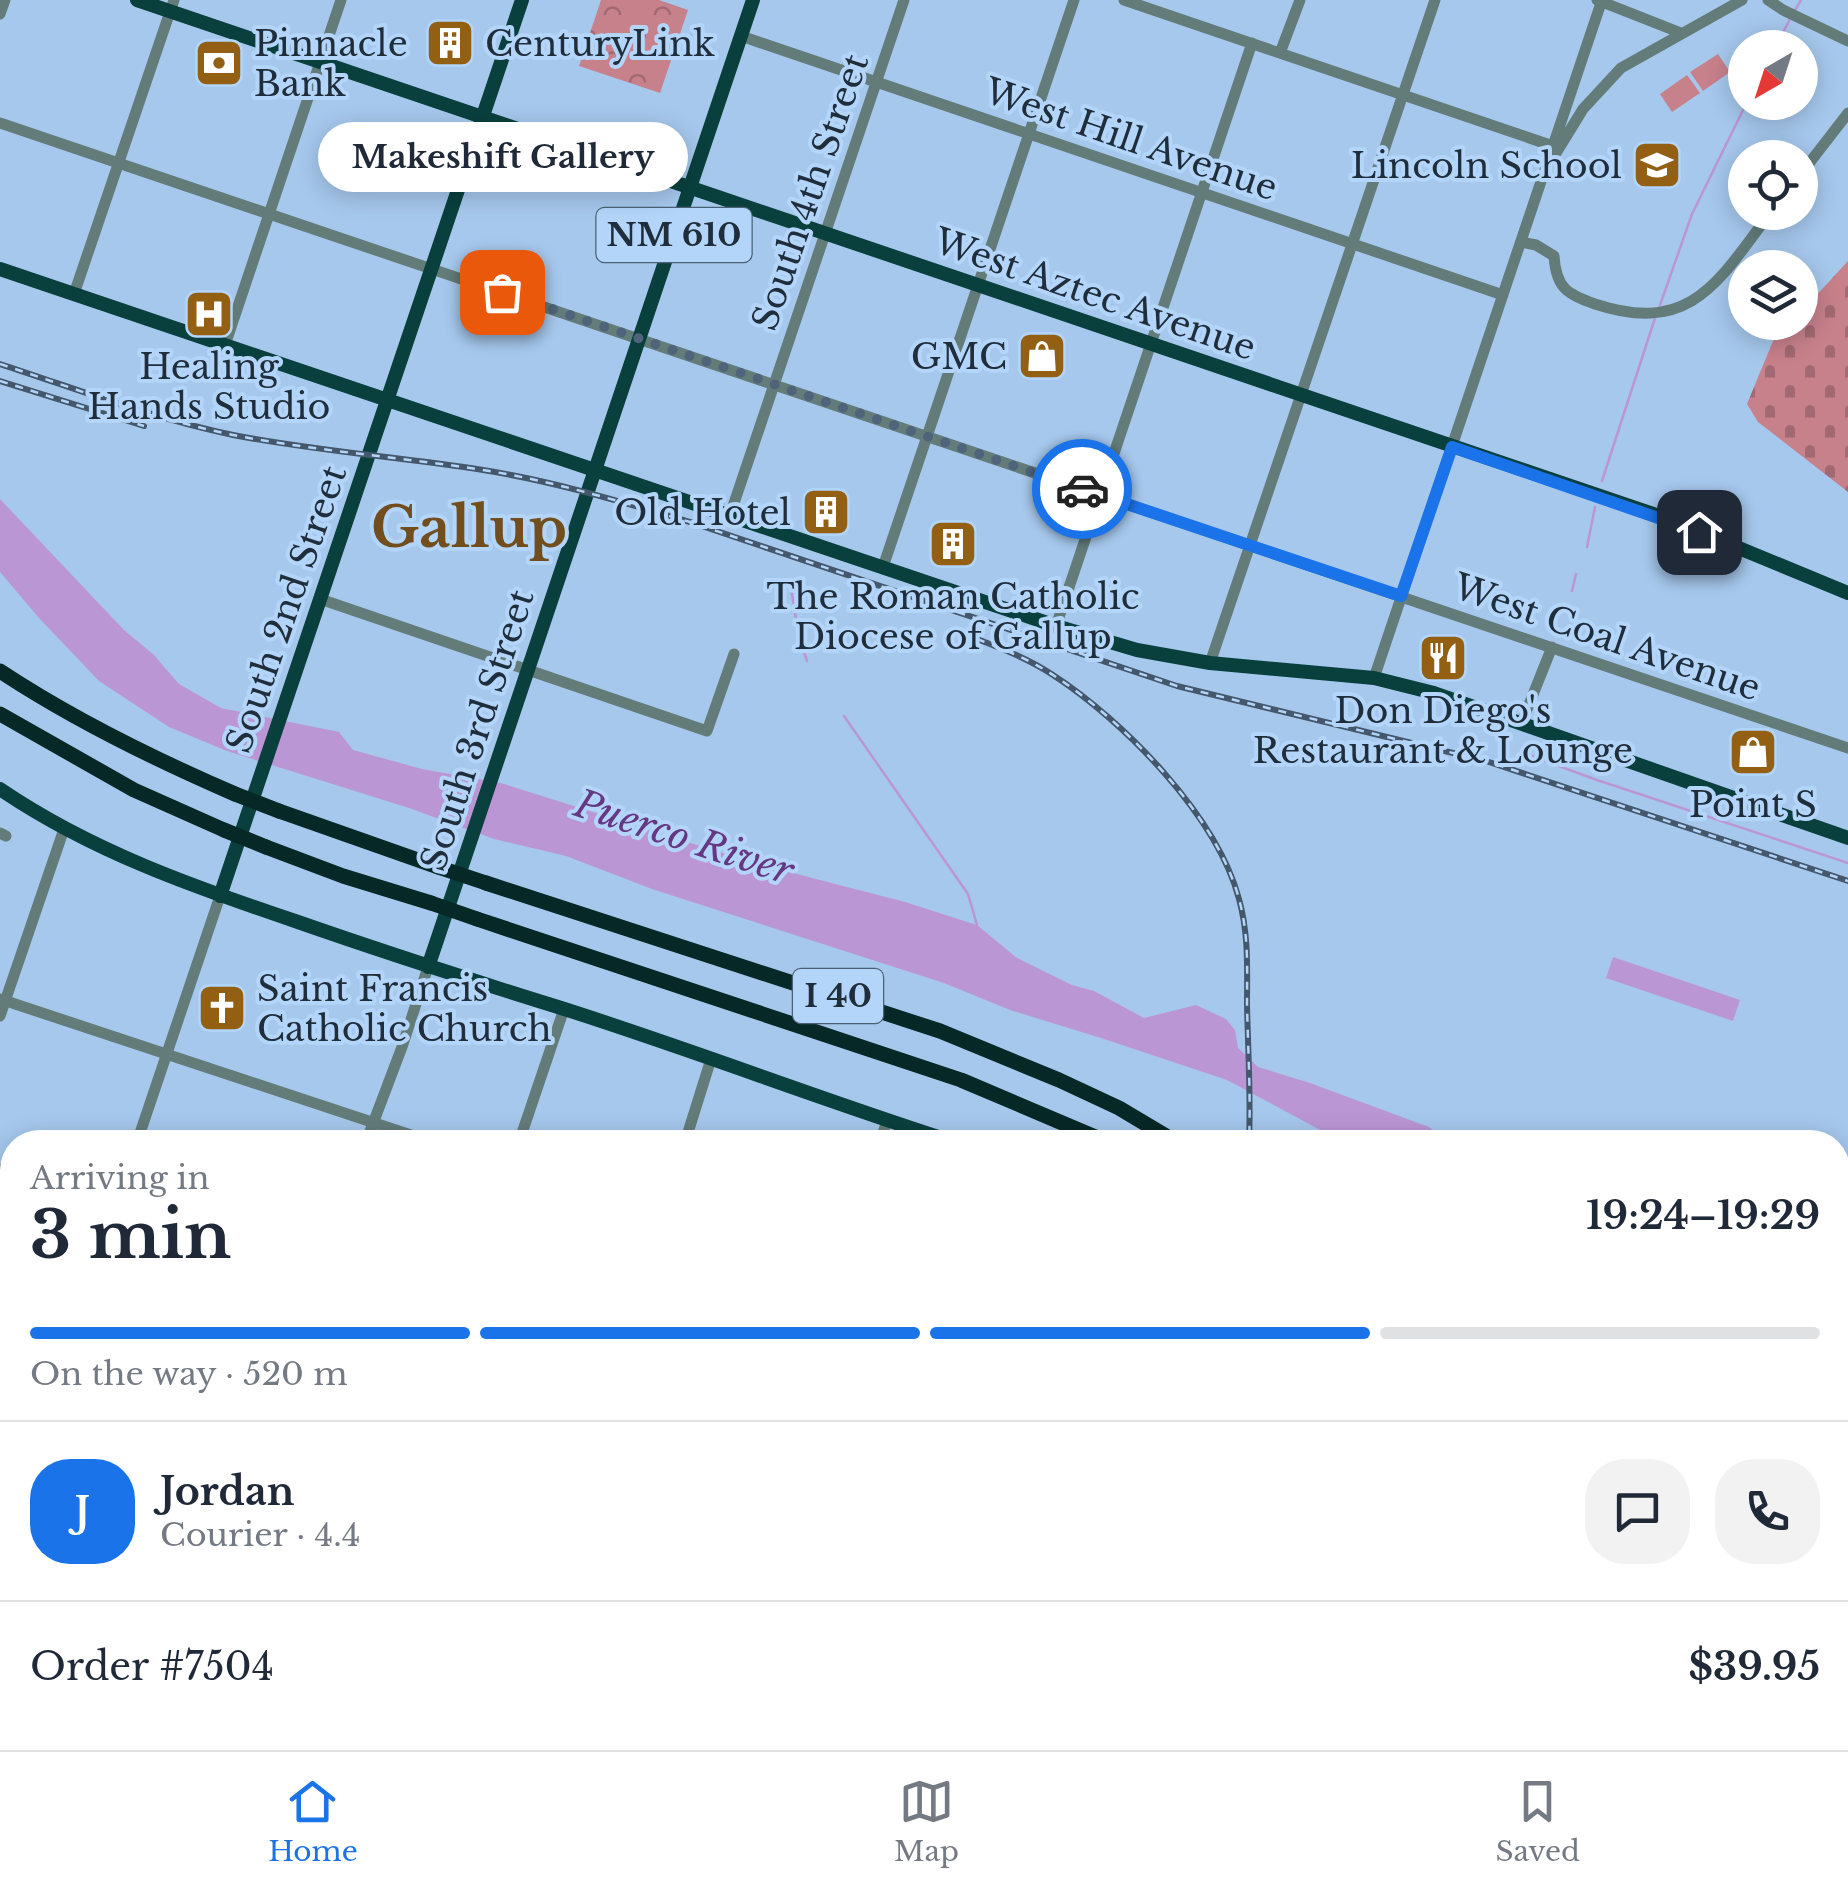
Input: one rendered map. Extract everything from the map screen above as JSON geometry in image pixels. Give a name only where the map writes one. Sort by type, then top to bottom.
[{"type":"highway","name":"I 40","points":[[0,671],[94,728],[235,794],[438,867],[940,1030],[1059,1080],[1156,1130]]},
{"type":"highway","name":"I 40","points":[[0,714],[134,790],[266,848],[961,1080],[1079,1130]]},
{"type":"main road","name":"West Aztec Avenue","points":[[137,0],[172,6],[482,118],[1671,520],[1848,593]]},
{"type":"main road","name":"South 2nd Street","points":[[220,896],[522,0]]},
{"type":"main road","name":"South 3rd Street","points":[[428,966],[754,0]]},
{"type":"main road","points":[[0,269],[1056,626],[1137,650],[1210,664],[1374,678],[1434,693],[1848,838]]},
{"type":"main road","points":[[0,790],[64,829],[220,896],[916,1130]]},
{"type":"street","points":[[0,14],[5,0]]},
{"type":"street","points":[[225,345],[341,0]]},
{"type":"street","name":"South 4th Street","points":[[730,515],[904,0]]},
{"type":"street","points":[[883,567],[1074,0]]},
{"type":"street","points":[[1124,0],[1553,146]]},
{"type":"street","points":[[1280,53],[1300,0]]},
{"type":"street","points":[[1210,664],[1435,0]]},
{"type":"street","points":[[1374,678],[1600,0],[1681,33]]},
{"type":"street","points":[[1544,174],[1583,108],[1621,68],[1742,0]]},
{"type":"street","points":[[1768,0],[1848,41]]},
{"type":"street","points":[[74,294],[172,6]]},
{"type":"street","name":"West Hill Avenue","points":[[741,36],[1503,295]]},
{"type":"street","points":[[1056,626],[1252,43]]},
{"type":"street","points":[[1818,152],[1848,113]]},
{"type":"street","name":"West Coal Avenue","points":[[0,123],[1848,748]]},
{"type":"street","points":[[1521,242],[1536,245],[1554,256],[1562,288],[1578,298],[1628,314],[1644,314],[1672,310],[1704,294],[1757,230]]},
{"type":"street","points":[[320,599],[707,730],[734,654]]},
{"type":"street","points":[[1522,722],[1552,647]]},
{"type":"street","points":[[0,1016],[64,829]]},
{"type":"street","points":[[141,1130],[220,896]]},
{"type":"street","points":[[370,1130],[428,966]]},
{"type":"street","points":[[3,1000],[397,1130]]},
{"type":"street","points":[[523,1130],[564,1009]]},
{"type":"street","points":[[688,1130],[711,1059]]},
{"type":"street","points":[[884,1130],[887,1121]]},
{"type":"green space","points":[[601,0],[659,0],[688,10],[660,93],[579,66]]},
{"type":"green space","points":[[1718,54],[1728,69],[1728,73],[1703,91],[1690,72]]},
{"type":"green space","points":[[1687,75],[1700,93],[1672,112],[1660,94]]},
{"type":"green space","points":[[1848,261],[1848,492],[1758,422],[1747,404],[1774,340],[1818,340],[1818,294]]},
{"type":"shaded area","points":[[0,499],[179,684],[221,708],[339,732],[353,750],[422,769],[501,783],[754,863],[977,925],[1017,958],[1072,985],[1094,991],[1144,1018],[1196,1005],[1226,1019],[1235,1030],[1238,1048],[1258,1067],[1433,1130],[1320,1130],[1227,1080],[652,889],[566,856],[494,839],[227,751],[169,727],[99,681],[0,572]]},
{"type":"shaded area","points":[[1613,957],[1740,1000],[1733,1021],[1606,978]]},
{"type":"waterway","points":[[1794,12],[1801,0]]},
{"type":"waterway","points":[[1784,30],[1790,19]]},
{"type":"waterway","points":[[1659,308],[1692,214],[1738,120]]},
{"type":"waterway","points":[[633,212],[649,245]]},
{"type":"waterway","points":[[1602,481],[1656,315]]},
{"type":"waterway","points":[[1587,547],[1595,507]]},
{"type":"waterway","points":[[1572,591],[1576,574]]},
{"type":"waterway","points":[[791,588],[807,661]]},
{"type":"waterway","points":[[844,716],[968,894],[977,925]]},
{"type":"waterway","points":[[1523,746],[1526,754],[1597,780],[1848,863]]},
{"type":"railway","points":[[0,364],[145,412],[233,435],[483,470],[613,500],[690,522],[1177,686],[1486,761],[1848,881]]},
{"type":"railway","points":[[0,381],[144,426]]},
{"type":"railway","points":[[977,639],[1044,669],[1109,718],[1164,773],[1211,835],[1228,867],[1244,926],[1249,1130]]},
{"type":"way so far","points":[[502,292],[1082,489]]},
{"type":"place","name":"CenturyLink","points":[[450,43]]},
{"type":"place","name":"Pinnacle Bank","points":[[219,63]]},
{"type":"place","name":"Lincoln School","points":[[1657,165]]},
{"type":"place","name":"Makeshift Gallery","points":[[502,292]]},
{"type":"place","name":"Healing Hands Studio","points":[[209,314]]},
{"type":"place","name":"GMC","points":[[1042,356]]},
{"type":"place","name":"Old Hotel","points":[[826,512]]},
{"type":"place","name":"The Roman Catholic Diocese of Gallup","points":[[953,544]]},
{"type":"place","name":"Don Diego's Restaurant & Lounge","points":[[1443,658]]},
{"type":"place","name":"Point S","points":[[1753,752]]},
{"type":"place","name":"Saint Francis Catholic Church","points":[[222,1008]]},
{"type":"district","name":"Gallup","points":[[469,528]]},
{"type":"route","points":[[1082,489],[1401,596],[1452,447],[1699,532]]},
{"type":"water label","name":"Puerco River","points":[[684,837]]}]
